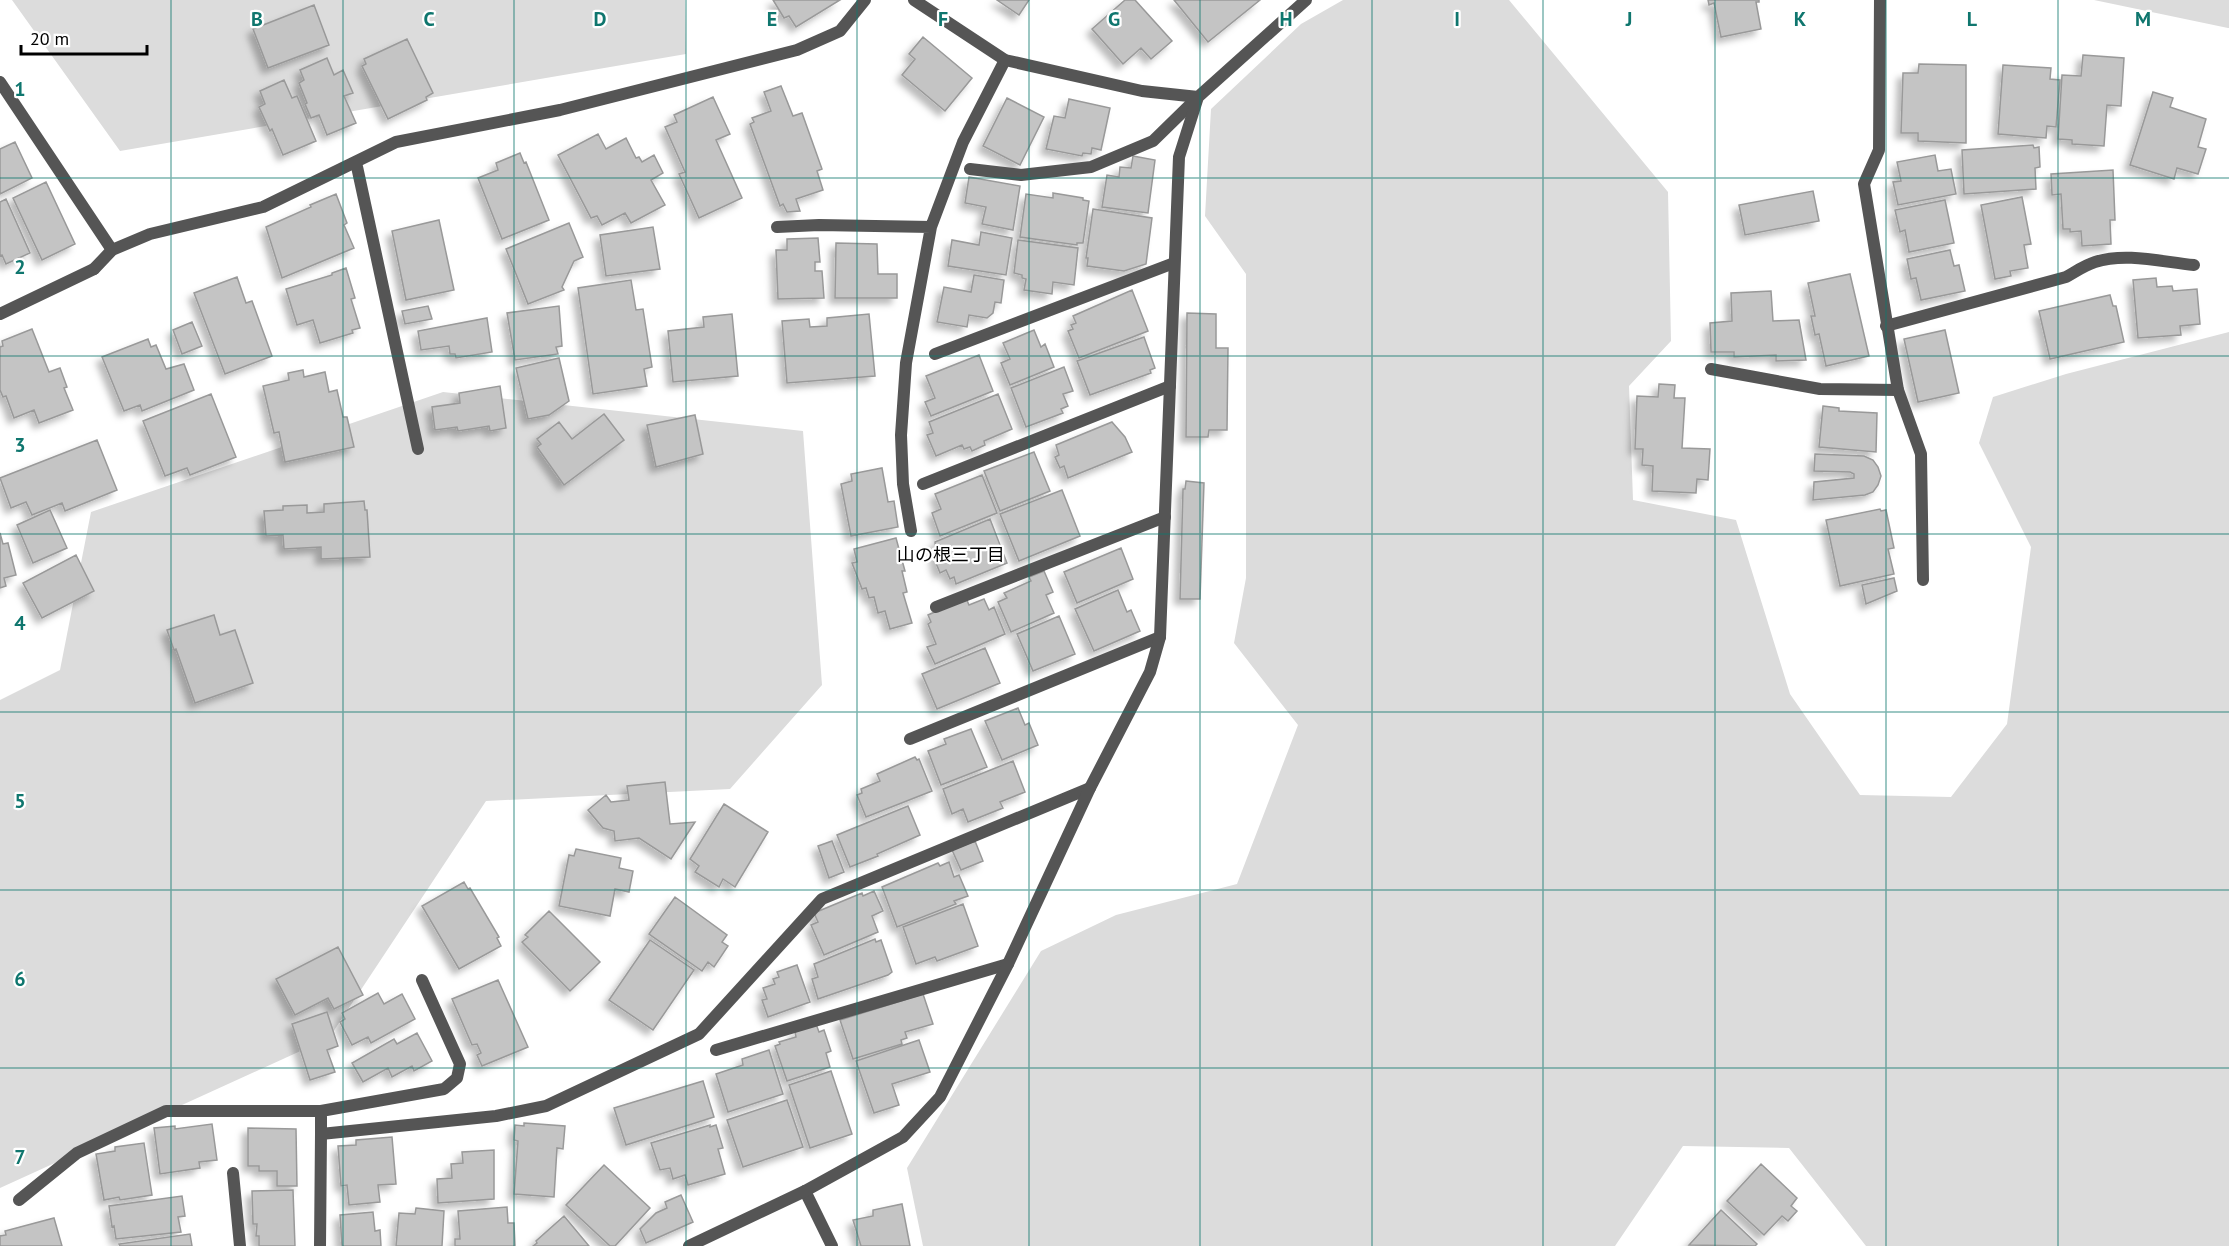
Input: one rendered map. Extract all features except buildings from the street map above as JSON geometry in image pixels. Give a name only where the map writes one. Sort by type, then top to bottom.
[{"type":"street","points":[[0,314],[94,269],[112,250],[150,234],[263,207],[396,142],[560,110],[797,50],[840,31],[865,0]]},
{"type":"street","points":[[914,0],[1005,60],[1142,91],[1198,97]]},
{"type":"street","points":[[970,169],[1021,175],[1091,167],[1153,141],[1198,97],[1306,0]]},
{"type":"street","points":[[1880,0],[1879,150],[1864,184],[1898,390],[1921,454],[1923,580]]},
{"type":"street","points":[[910,531],[903,484],[906,363],[931,227],[963,142],[1005,60]]},
{"type":"street","points":[[0,82],[112,250]]},
{"type":"street","points":[[689,1246],[805,1191],[903,1137],[940,1097],[1008,964],[1090,788],[1150,672],[1160,637],[1179,157],[1198,97]]},
{"type":"street","points":[[356,162],[418,449]]},
{"type":"street","points":[[777,227],[819,225],[931,227]]},
{"type":"street","points":[[1886,326],[2066,277],[2092,262],[2110,258],[2194,265]]},
{"type":"street","points":[[935,354],[1174,263]]},
{"type":"street","points":[[1711,369],[1820,389],[1898,390]]},
{"type":"street","points":[[923,484],[1170,386]]},
{"type":"street","points":[[936,606],[1165,517]]},
{"type":"street","points":[[910,739],[1160,637]]},
{"type":"street","points":[[321,1134],[496,1116],[546,1106],[699,1034],[822,899],[1090,788]]},
{"type":"street","points":[[716,1050],[1008,964]]},
{"type":"street","points":[[19,1200],[77,1153],[166,1112],[321,1111],[444,1089],[457,1078],[460,1064],[422,980]]},
{"type":"street","points":[[320,1246],[321,1111]]},
{"type":"street","points":[[233,1173],[240,1246]]},
{"type":"street","points":[[805,1191],[832,1246]]},
{"type":"shaded area","points":[[12,0],[685,0],[686,54],[120,151]]},
{"type":"shaded area","points":[[1343,0],[1509,0],[1668,192],[1671,341],[1629,386],[1633,500],[1736,520],[1790,694],[1860,795],[1951,797],[2007,724],[2031,547],[1979,443],[1993,397],[2066,374],[2229,332],[2229,1246],[1866,1246],[1789,1148],[1683,1146],[1615,1246],[923,1246],[907,1168],[1041,951],[1116,915],[1237,884],[1298,725],[1234,643],[1246,578],[1246,274],[1205,216],[1211,109],[1301,24]]},
{"type":"shaded area","points":[[2094,0],[2229,0],[2229,28],[2228,28]]},
{"type":"shaded area","points":[[443,392],[803,431],[822,685],[730,789],[486,801],[329,1038],[0,1188],[0,700],[60,670],[91,512]]},
{"type":"district","name":"山の根三丁目","points":[[951,555]]}]
